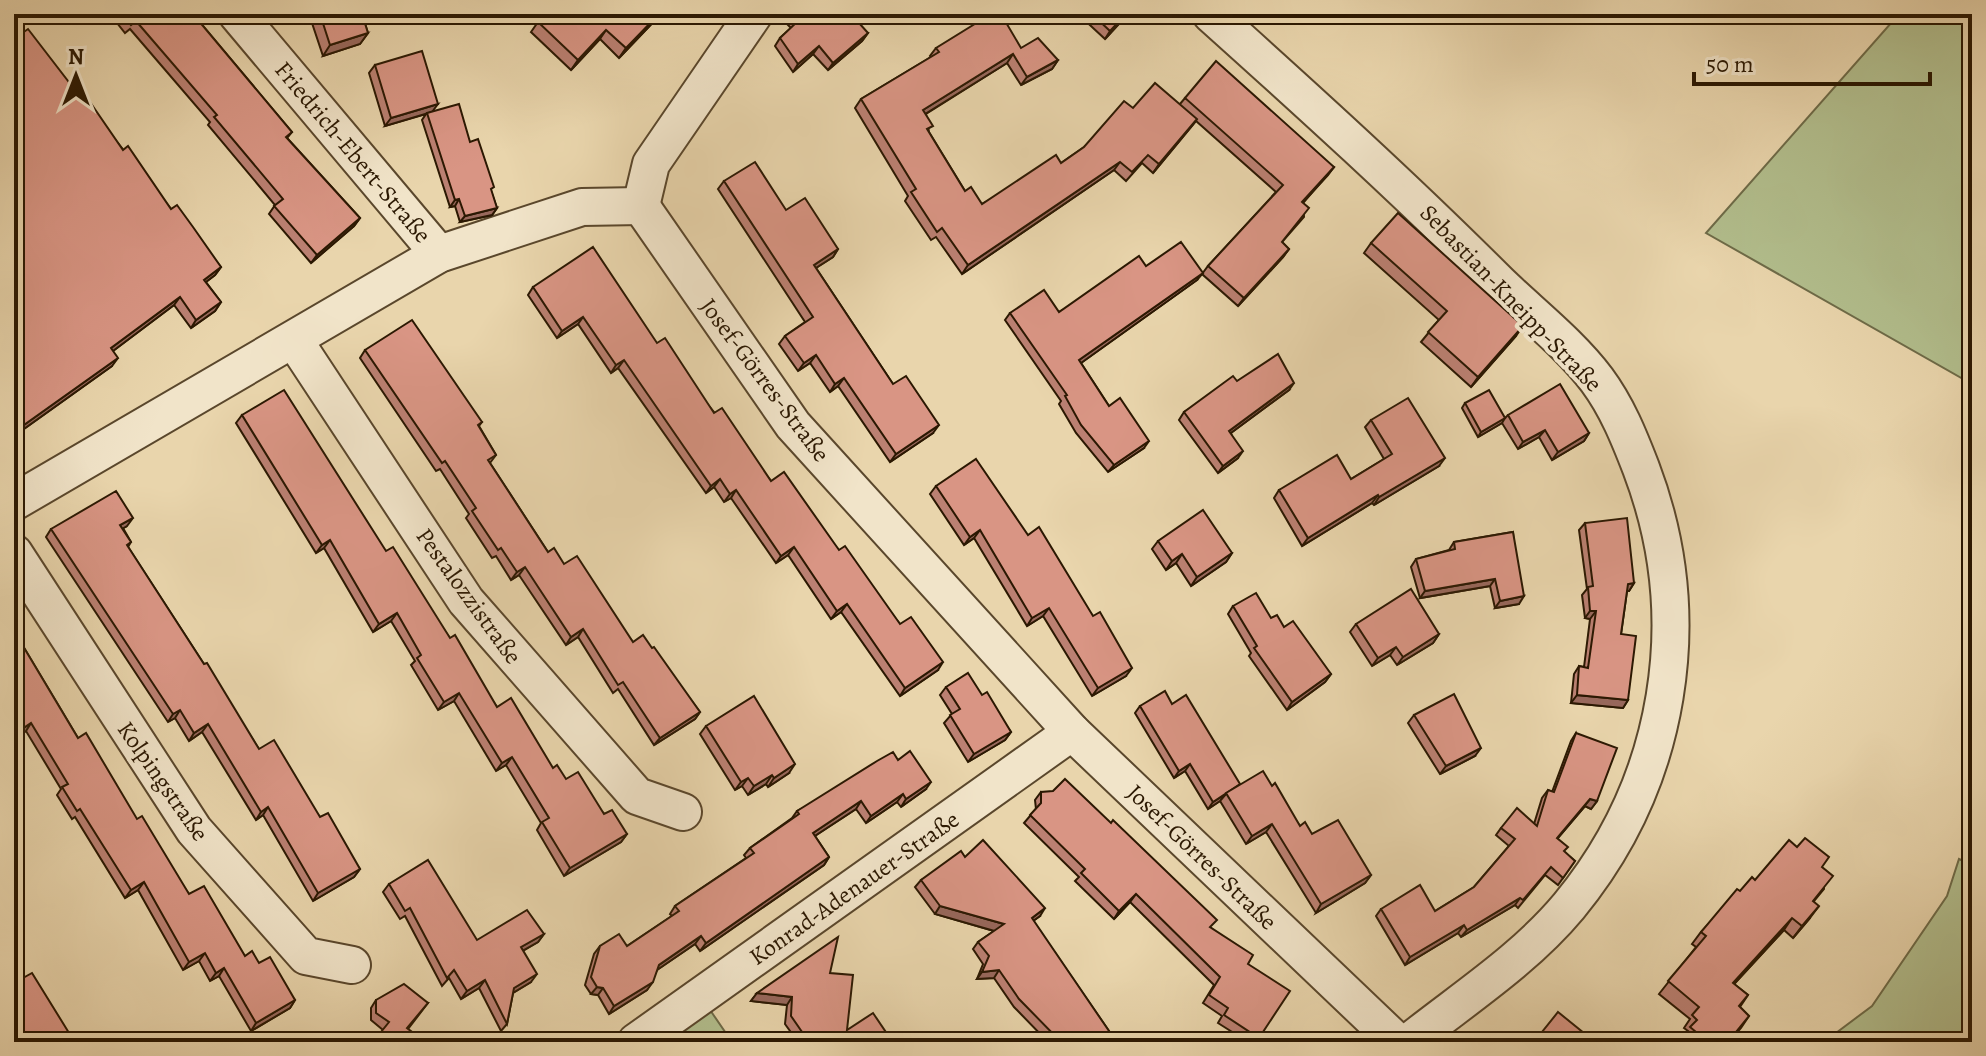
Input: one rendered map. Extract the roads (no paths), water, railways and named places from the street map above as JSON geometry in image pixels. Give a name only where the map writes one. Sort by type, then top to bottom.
[{"type":"street","name":"Friedrich-Ebert-Straße","points":[[237,14],[439,254]]},
{"type":"street","points":[[14,502],[439,254],[582,207],[641,206],[651,164],[754,14]]},
{"type":"street","name":"Sebastian-Kneipp-Straße","points":[[1211,14],[1396,181],[1596,378],[1625,426],[1664,540],[1671,594],[1667,683],[1662,713],[1625,821],[1601,864],[1567,908],[1530,947],[1409,1042]]},
{"type":"street","name":"Josef-Görres-Straße","points":[[641,206],[793,425],[1072,732],[1397,1042]]},
{"type":"street","name":"Pestalozzistraße","points":[[294,340],[466,601],[506,650],[637,796],[683,812]]},
{"type":"street","name":"Kolpingstraße","points":[[14,553],[194,830],[306,956],[352,965]]},
{"type":"street","name":"Konrad-Adenauer-Straße","points":[[636,1042],[1072,732]]}]
